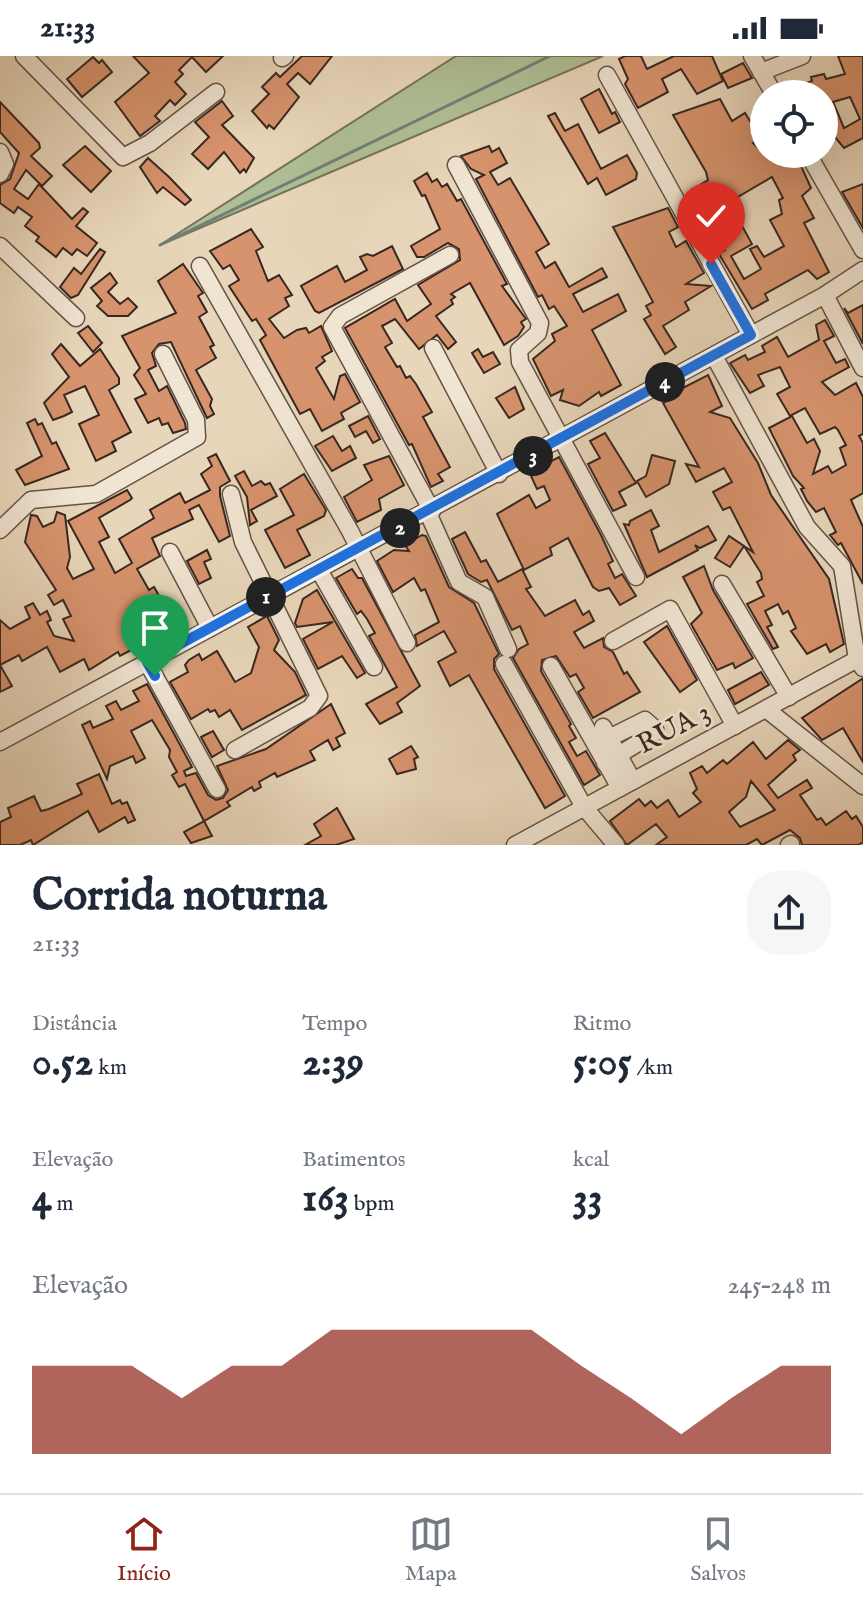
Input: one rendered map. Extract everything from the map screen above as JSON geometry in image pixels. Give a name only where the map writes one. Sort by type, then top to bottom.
[{"type":"street","points":[[24,56],[123,157],[150,143],[216,92]]},
{"type":"street","points":[[752,56],[766,80]]},
{"type":"street","points":[[761,72],[802,56]]},
{"type":"street","points":[[607,75],[751,335]]},
{"type":"street","points":[[0,152],[5,164],[0,174]]},
{"type":"street","points":[[456,165],[540,323],[538,333],[521,346],[519,355],[636,577]]},
{"type":"street","points":[[816,168],[863,250]]},
{"type":"street","points":[[0,246],[76,318]]},
{"type":"street","points":[[450,255],[340,316],[332,327],[430,512],[457,580],[485,597],[506,657],[584,807],[616,845]]},
{"type":"street","points":[[200,266],[359,549],[407,643]]},
{"type":"street","points":[[0,742],[430,512],[825,295],[863,270]]},
{"type":"street","points":[[825,295],[863,368]]},
{"type":"street","points":[[433,348],[499,474]]},
{"type":"street","points":[[0,530],[31,500],[96,494],[197,437],[196,420],[163,354]]},
{"type":"street","points":[[714,356],[807,527],[842,566],[861,661]]},
{"type":"street","points":[[231,494],[241,538],[315,686],[318,699],[310,708],[235,750]]},
{"type":"street","points":[[170,552],[210,628]]},
{"type":"street","points":[[319,570],[374,667]]},
{"type":"street","points":[[722,584],[789,697]]},
{"type":"street","points":[[613,641],[670,609],[735,726]]},
{"type":"street","name":"RUA 3","points":[[515,845],[861,661]]},
{"type":"street","points":[[147,662],[217,789]]},
{"type":"street","points":[[551,666],[626,784]]},
{"type":"street","points":[[766,709],[863,786]]},
{"type":"street","points":[[645,720],[655,729],[653,734],[611,759],[606,733],[645,720]]},
{"type":"green space","points":[[456,56],[603,56],[160,245]]},
{"type":"building","points":[[133,56],[223,56],[206,72],[192,57],[179,70],[183,74],[175,82],[186,94],[175,105],[170,100],[155,116],[160,121],[140,136],[115,102],[149,73]]},
{"type":"building","points":[[302,56],[332,56],[310,84],[298,73],[287,84],[299,97],[274,129],[269,125],[267,128],[252,111],[269,94],[262,87],[276,73],[280,77]]},
{"type":"building","points":[[641,56],[647,69],[674,56],[712,56],[723,81],[697,94],[681,69],[662,79],[668,92],[638,108],[625,84],[628,79],[619,59]]},
{"type":"building","points":[[838,56],[863,56],[863,138],[844,148],[838,141],[838,114],[844,128],[860,119],[850,97],[838,101],[838,80],[812,80],[811,77],[824,74],[826,79],[845,74]]},
{"type":"building","points":[[93,57],[99,63],[102,60],[112,72],[82,97],[67,79]]},
{"type":"building","points":[[743,63],[752,78],[728,88],[721,74]]},
{"type":"building","points":[[599,89],[612,114],[615,112],[620,122],[599,133],[581,99]]},
{"type":"building","points":[[720,99],[732,121],[745,113],[750,121],[750,168],[802,168],[811,188],[802,196],[814,218],[804,223],[829,272],[817,279],[808,270],[765,294],[768,300],[752,309],[719,254],[725,250],[718,238],[726,232],[721,224],[727,220],[725,216],[734,211],[752,244],[731,256],[744,279],[761,269],[750,249],[757,246],[764,257],[784,246],[770,220],[782,214],[779,200],[783,198],[772,177],[724,205],[718,194],[703,202],[699,196],[705,193],[700,185],[708,180],[706,172],[673,115]]},
{"type":"building","points":[[222,101],[233,116],[222,125],[254,158],[246,172],[244,169],[240,173],[224,152],[208,169],[192,154],[209,137],[195,122]]},
{"type":"building","points":[[0,102],[39,143],[40,148],[31,156],[52,176],[42,186],[26,170],[14,189],[28,199],[39,184],[72,219],[83,208],[88,212],[76,226],[97,243],[87,256],[77,249],[72,255],[63,248],[56,257],[36,241],[39,237],[25,226],[32,217],[18,207],[14,213],[0,203],[0,185],[10,179],[19,153],[0,132]]},
{"type":"building","points":[[555,113],[565,131],[578,124],[601,169],[627,155],[637,173],[636,179],[606,195],[597,178],[588,184],[548,116]]},
{"type":"building","points":[[85,146],[111,171],[91,192],[63,165]]},
{"type":"building","points":[[489,146],[492,152],[499,148],[507,163],[490,172],[498,185],[510,178],[549,244],[536,252],[545,268],[555,262],[569,287],[602,268],[607,277],[573,294],[583,312],[618,294],[626,311],[592,330],[621,385],[601,396],[599,392],[579,406],[560,400],[563,390],[551,396],[533,359],[555,341],[552,334],[567,326],[554,306],[549,309],[542,295],[538,297],[476,179],[484,175],[471,169],[461,156]]},
{"type":"building","points":[[148,158],[191,200],[185,205],[163,187],[157,193],[140,167]]},
{"type":"building","points":[[427,173],[432,182],[437,179],[442,187],[447,184],[457,201],[461,199],[507,284],[502,286],[526,319],[521,322],[524,327],[518,336],[504,345],[470,283],[451,294],[455,297],[451,300],[453,304],[436,316],[456,342],[448,349],[437,335],[419,349],[395,319],[382,326],[392,343],[385,347],[406,378],[410,376],[416,384],[432,412],[423,417],[450,467],[438,474],[443,481],[431,487],[412,444],[409,445],[345,328],[395,299],[407,321],[431,304],[418,285],[460,260],[459,249],[448,243],[424,257],[417,257],[411,246],[440,229],[425,195],[422,196],[414,181]]},
{"type":"building","points":[[863,184],[863,228],[842,192]]},
{"type":"building","points":[[668,208],[678,227],[669,232],[676,247],[686,241],[704,273],[686,284],[711,286],[685,302],[689,310],[663,326],[676,347],[665,354],[644,319],[651,315],[646,306],[653,302],[613,227]]},
{"type":"building","points":[[251,229],[263,247],[256,251],[268,281],[279,275],[292,295],[285,298],[289,306],[269,319],[284,338],[297,330],[306,328],[309,333],[321,326],[332,351],[322,357],[325,361],[316,368],[334,399],[340,376],[345,374],[360,402],[341,413],[344,419],[322,431],[310,409],[300,414],[260,340],[266,335],[256,319],[252,321],[229,286],[239,280],[230,265],[223,269],[210,251]]},
{"type":"building","points":[[392,246],[403,269],[319,313],[315,311],[301,286],[337,266],[345,282],[367,270],[360,257],[367,254],[373,256]]},
{"type":"building","points":[[100,249],[105,252],[78,295],[71,298],[60,287],[74,268],[81,274]]},
{"type":"building","points":[[183,264],[203,293],[198,296],[207,312],[199,317],[214,345],[210,347],[216,358],[196,370],[212,399],[210,406],[214,414],[207,418],[171,342],[159,344],[152,353],[156,366],[148,370],[159,391],[167,386],[185,423],[186,429],[173,433],[168,423],[162,425],[159,418],[148,423],[135,399],[146,394],[134,375],[140,368],[122,336],[176,313],[158,281]]},
{"type":"building","points":[[110,273],[117,283],[108,292],[120,304],[128,298],[137,307],[128,316],[108,316],[97,306],[102,301],[91,288]]},
{"type":"building","points":[[863,305],[863,344],[844,308],[848,313]]},
{"type":"building","points":[[825,320],[834,336],[824,341],[836,363],[845,359],[849,367],[822,382],[835,395],[856,383],[863,397],[863,434],[859,436],[863,443],[863,493],[851,500],[863,527],[863,584],[841,543],[838,545],[830,535],[836,532],[824,508],[816,512],[807,501],[801,489],[804,488],[793,476],[769,428],[792,416],[807,443],[814,439],[820,451],[813,474],[828,466],[832,473],[846,465],[840,448],[846,445],[838,430],[835,427],[820,434],[805,408],[790,416],[777,394],[790,387],[780,367],[758,375],[764,386],[750,393],[730,363],[745,355],[748,360],[765,352],[762,346],[777,337],[788,357],[819,340],[816,325]]},
{"type":"building","points":[[88,326],[102,343],[93,352],[78,333]]},
{"type":"building","points":[[61,344],[80,366],[100,349],[119,378],[119,384],[109,390],[131,432],[112,442],[116,451],[96,461],[79,424],[99,415],[85,386],[64,395],[72,412],[64,416],[53,420],[44,403],[69,377],[52,354]]},
{"type":"building","points":[[478,349],[483,357],[493,352],[500,364],[484,373],[472,353]]},
{"type":"building","points":[[708,375],[722,406],[710,412],[730,418],[758,463],[771,495],[829,579],[844,644],[830,652],[826,644],[807,654],[791,631],[796,628],[788,611],[783,614],[778,604],[765,611],[772,625],[767,627],[778,647],[773,649],[747,604],[764,596],[757,582],[762,579],[761,573],[744,546],[753,552],[730,507],[723,510],[713,492],[732,482],[724,468],[696,482],[686,464],[699,467],[663,403],[675,397],[673,393]]},
{"type":"building","points":[[515,387],[524,409],[509,418],[496,398]]},
{"type":"building","points":[[368,416],[380,439],[373,443],[366,431],[355,437],[349,426]]},
{"type":"building","points":[[35,419],[38,425],[42,423],[52,444],[56,442],[69,469],[25,485],[16,470],[42,456],[27,423]]},
{"type":"building","points":[[605,433],[636,483],[619,492],[626,505],[613,511],[588,464],[600,458],[590,441]]},
{"type":"building","points":[[333,436],[342,451],[350,446],[356,458],[332,471],[315,446]]},
{"type":"building","points":[[216,454],[230,481],[220,487],[220,496],[230,536],[219,542],[199,505],[189,510],[193,519],[152,538],[160,556],[137,569],[149,590],[154,587],[162,601],[148,609],[158,627],[154,629],[158,635],[133,644],[135,648],[120,656],[118,652],[89,670],[84,659],[60,672],[47,647],[22,661],[19,655],[0,665],[0,620],[10,629],[30,618],[25,607],[33,603],[40,615],[47,611],[51,620],[47,622],[54,636],[74,641],[63,619],[71,616],[63,600],[54,605],[48,595],[56,590],[25,542],[31,515],[37,516],[43,527],[54,522],[57,512],[65,515],[70,557],[67,568],[73,579],[94,569],[68,521],[127,490],[132,498],[130,500],[99,518],[109,537],[99,542],[115,573],[132,563],[119,539],[154,518],[150,510],[180,493],[185,503],[210,490],[201,474],[212,466],[208,458]]},
{"type":"building","points":[[652,455],[675,461],[669,484],[646,497],[637,481],[646,476]]},
{"type":"building","points":[[389,456],[404,485],[379,499],[381,510],[357,522],[344,497],[372,480],[364,465]]},
{"type":"building","points":[[559,457],[601,535],[613,561],[608,564],[615,578],[622,574],[636,596],[620,605],[609,588],[599,591],[593,587],[568,538],[550,548],[552,555],[524,570],[497,514],[529,495],[536,508],[550,500],[544,486],[537,489],[531,476],[538,473],[536,469]]},
{"type":"building","points":[[244,471],[252,486],[261,481],[265,485],[270,483],[277,496],[251,510],[257,521],[250,525],[247,497],[235,476]]},
{"type":"building","points":[[304,474],[326,510],[324,516],[297,530],[310,555],[285,568],[265,530],[294,515],[280,489]]},
{"type":"building","points":[[651,510],[659,526],[651,530],[659,552],[708,526],[716,540],[700,548],[695,545],[698,550],[647,577],[624,524],[629,525],[630,521]]},
{"type":"building","points":[[465,532],[481,562],[486,560],[498,582],[522,569],[531,587],[526,589],[545,616],[575,600],[583,615],[589,611],[594,621],[574,632],[584,648],[603,638],[604,647],[613,652],[624,674],[627,672],[640,692],[593,718],[578,692],[584,688],[576,674],[570,677],[556,656],[542,660],[541,671],[576,738],[569,742],[577,756],[586,751],[600,775],[584,785],[513,658],[519,649],[528,644],[520,626],[512,630],[487,580],[481,582],[468,574],[452,539]]},
{"type":"building","points":[[422,535],[426,536],[449,587],[474,603],[499,654],[494,659],[494,669],[565,796],[545,808],[469,675],[450,686],[438,662],[456,652],[444,631],[417,646],[415,635],[439,622],[425,589],[421,591],[414,578],[393,592],[377,561],[394,550],[409,551],[405,545]]},
{"type":"building","points":[[729,536],[744,546],[730,567],[715,558]]},
{"type":"building","points":[[207,550],[211,559],[204,562],[211,578],[199,584],[187,561]]},
{"type":"building","points":[[704,566],[713,590],[753,658],[735,668],[733,663],[717,670],[691,624],[702,613],[683,577]]},
{"type":"building","points":[[352,569],[358,578],[362,578],[420,686],[397,703],[402,712],[380,724],[366,704],[397,687],[369,636],[375,633],[361,611],[357,614],[336,578]]},
{"type":"building","points":[[317,590],[365,673],[357,678],[342,656],[318,669],[303,639],[333,622],[297,627],[295,623],[303,599]]},
{"type":"building","points":[[267,616],[279,640],[274,650],[295,672],[306,695],[242,730],[230,710],[219,717],[215,710],[210,712],[208,709],[191,719],[170,682],[188,672],[185,665],[189,660],[199,654],[202,660],[217,651],[235,682],[251,673],[259,647],[248,627]]},
{"type":"building","points":[[667,626],[697,680],[680,692],[644,642]]},
{"type":"building","points":[[0,665],[12,686],[0,692]]},
{"type":"building","points":[[761,672],[769,685],[735,704],[728,690]]},
{"type":"building","points":[[863,679],[863,762],[843,728],[822,740],[802,718]]},
{"type":"building","points":[[147,684],[192,767],[184,771],[186,776],[196,773],[208,795],[216,800],[223,798],[228,790],[217,766],[266,749],[331,704],[345,733],[336,738],[340,746],[333,750],[328,740],[310,751],[315,760],[277,777],[275,773],[259,782],[261,787],[254,791],[252,787],[227,802],[230,806],[204,821],[185,784],[179,787],[172,775],[177,772],[169,757],[170,750],[152,720],[131,731],[145,758],[136,763],[133,756],[110,766],[107,779],[82,725],[90,721],[93,728],[113,719],[106,706],[116,701],[121,710],[139,701],[133,691]]},
{"type":"building","points":[[213,731],[224,750],[212,757],[201,737]]},
{"type":"building","points":[[788,740],[800,750],[793,755],[796,760],[768,785],[778,798],[807,780],[812,788],[800,795],[817,820],[821,818],[826,825],[846,811],[852,819],[856,816],[863,827],[863,842],[858,845],[802,845],[800,838],[790,830],[762,845],[757,839],[746,845],[656,845],[667,837],[656,824],[627,845],[610,821],[639,799],[645,806],[651,801],[657,808],[668,800],[679,817],[701,802],[693,793],[697,789],[690,773],[702,766],[707,773],[723,760],[727,764],[753,742],[766,759]],"holes":[[[751,781],[775,810],[740,827],[729,812],[746,797]]]},
{"type":"building","points":[[411,746],[418,757],[414,759],[416,769],[397,774],[389,759]]},
{"type":"building","points":[[99,774],[112,804],[120,800],[122,804],[127,802],[135,820],[128,823],[125,817],[99,832],[88,811],[33,845],[31,840],[20,845],[0,845],[0,822],[11,817],[8,808],[34,796],[41,811],[49,809],[82,794],[77,784]]},
{"type":"building","points":[[337,808],[354,839],[336,845],[305,845],[321,836],[314,824]]},
{"type":"building","points":[[204,821],[212,836],[191,843],[184,832]]},
{"type":"waterway","points":[[160,245],[550,56]]},
{"type":"route","points":[[155,676],[147,662],[428,513],[751,335],[711,264]]}]
